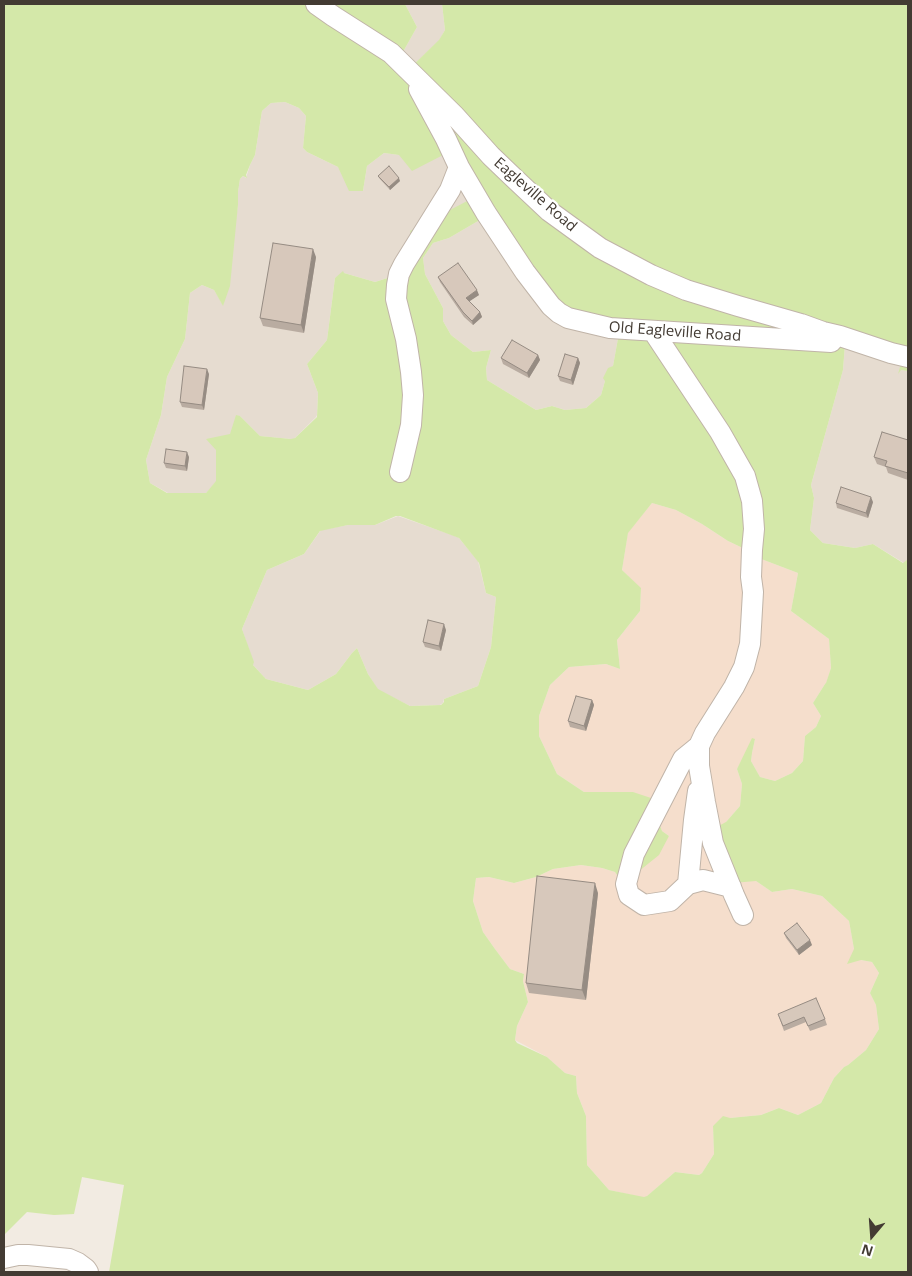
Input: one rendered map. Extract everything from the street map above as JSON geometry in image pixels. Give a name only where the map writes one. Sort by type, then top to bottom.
[{"type":"street","name":"Eagleville Road","points":[[316,4],[391,53],[515,179],[550,211],[600,248],[650,275],[686,290],[908,357]]},
{"type":"street","name":"Old Eagleville Road","points":[[411,74],[459,167],[512,254],[538,290],[559,313],[568,318],[600,326],[866,344]]},
{"type":"street","points":[[400,472],[411,425],[413,395],[406,340],[396,299],[399,274],[450,190],[459,167]]},
{"type":"street","points":[[653,331],[708,412],[745,476],[752,501],[754,534],[750,644],[744,667],[734,688],[705,732],[700,746],[699,766],[713,842],[743,915]]},
{"type":"street","points":[[700,746],[682,759],[634,854],[626,884],[629,895],[644,905],[670,901],[688,884],[703,880],[731,887]]},
{"type":"street","points":[[688,884],[694,820],[701,776]]},
{"type":"street","points":[[4,1258],[28,1255],[69,1259],[78,1262],[88,1272]]},
{"type":"shaded area","points":[[405,4],[442,4],[445,30],[439,41],[407,71],[399,59],[417,27]]},
{"type":"shaded area","points":[[285,102],[299,108],[306,116],[303,148],[307,152],[338,167],[363,191],[367,166],[384,153],[399,155],[447,153],[471,199],[416,254],[403,273],[375,282],[344,273],[335,278],[327,340],[307,364],[318,393],[317,415],[294,439],[260,436],[240,416],[230,435],[216,450],[216,482],[206,493],[168,493],[150,483],[146,460],[161,415],[167,377],[185,339],[190,293],[202,285],[214,290],[223,305],[240,179],[243,176],[246,178],[255,155],[262,111],[271,103]]},
{"type":"shaded area","points":[[485,217],[619,333],[613,366],[605,381],[601,395],[586,408],[565,410],[552,406],[536,410],[487,380],[486,368],[491,350],[473,352],[451,335],[443,321],[443,308],[425,274],[423,258],[433,243],[449,238]]},
{"type":"shaded area","points":[[845,344],[902,359],[901,370],[908,371],[908,559],[904,563],[873,544],[855,548],[823,543],[810,530],[814,498],[811,485],[843,370]]},
{"type":"shaded area","points":[[652,503],[676,510],[756,557],[798,573],[791,611],[829,639],[831,668],[826,684],[813,703],[821,716],[816,727],[805,736],[803,761],[792,773],[775,781],[760,777],[751,761],[755,739],[737,769],[742,784],[740,806],[726,822],[756,881],[772,892],[792,889],[822,896],[849,921],[854,949],[861,960],[872,962],[879,973],[870,993],[876,1005],[879,1029],[866,1050],[844,1067],[834,1078],[821,1103],[798,1115],[779,1108],[761,1115],[730,1118],[713,1126],[714,1154],[702,1173],[699,1175],[675,1172],[645,1198],[609,1190],[587,1165],[586,1116],[577,1093],[576,1076],[565,1073],[547,1057],[515,1040],[517,1026],[528,1002],[523,981],[524,974],[510,969],[483,932],[473,901],[476,878],[489,877],[514,883],[536,877],[553,869],[581,865],[615,872],[623,884],[669,836],[662,831],[657,817],[633,792],[584,792],[557,774],[539,736],[539,716],[550,685],[569,667],[606,664],[620,669],[617,640],[640,611],[641,589],[622,570],[628,532]]},
{"type":"shaded area","points":[[398,516],[458,537],[478,561],[486,593],[496,597],[491,647],[478,686],[444,699],[440,705],[410,706],[378,690],[368,674],[357,648],[336,674],[308,690],[266,679],[253,665],[242,629],[267,570],[304,554],[321,530],[348,525],[375,525]]},
{"type":"green space","points":[[4,4],[405,4],[417,27],[399,59],[407,71],[439,40],[445,30],[442,4],[908,4],[908,371],[901,370],[898,374],[902,360],[845,344],[843,370],[811,485],[814,498],[810,530],[823,543],[855,548],[873,544],[903,563],[908,559],[908,1272],[109,1272],[124,1185],[82,1177],[74,1214],[54,1215],[27,1212],[4,1235]],"holes":[[[285,102],[299,108],[306,116],[303,148],[307,152],[338,167],[349,191],[363,191],[367,166],[384,153],[399,155],[412,171],[447,153],[471,199],[410,231],[416,254],[403,273],[375,282],[344,273],[343,271],[335,278],[327,340],[307,364],[318,393],[317,417],[295,438],[291,439],[260,436],[240,416],[236,415],[230,434],[206,439],[216,450],[216,481],[206,493],[167,493],[150,483],[146,460],[161,415],[167,377],[185,339],[190,293],[202,285],[214,290],[223,306],[230,286],[240,179],[243,176],[247,178],[246,175],[255,155],[262,111],[271,103]],[[485,217],[554,312],[619,333],[613,366],[608,368],[603,378],[605,381],[601,395],[586,408],[565,410],[552,406],[536,410],[487,380],[486,368],[491,350],[473,352],[451,335],[443,321],[443,308],[425,274],[423,258],[433,243],[449,238]],[[652,503],[676,510],[756,557],[798,573],[791,611],[829,639],[831,668],[826,683],[813,703],[821,716],[816,727],[805,736],[803,761],[792,773],[775,781],[760,777],[751,761],[755,739],[752,738],[737,769],[742,784],[740,806],[726,822],[713,829],[733,883],[756,881],[772,892],[792,889],[822,896],[849,921],[854,949],[847,964],[861,960],[872,962],[879,973],[870,993],[876,1005],[879,1029],[866,1050],[844,1067],[834,1078],[821,1103],[798,1115],[779,1108],[761,1115],[730,1118],[723,1116],[713,1126],[714,1154],[702,1173],[699,1175],[675,1172],[644,1197],[609,1190],[587,1165],[586,1116],[577,1093],[576,1076],[565,1073],[547,1057],[517,1043],[515,1040],[517,1026],[528,1002],[523,981],[524,974],[510,969],[483,932],[473,901],[476,878],[489,877],[514,883],[536,877],[553,869],[581,865],[615,872],[623,884],[659,855],[669,836],[662,831],[654,799],[633,792],[584,792],[557,774],[539,736],[539,716],[550,685],[569,667],[606,664],[620,669],[617,640],[640,611],[641,588],[622,570],[628,533]],[[400,516],[459,538],[479,563],[486,593],[496,597],[491,647],[478,686],[444,699],[441,705],[410,706],[378,689],[368,674],[357,648],[336,674],[308,690],[266,679],[253,665],[254,662],[242,629],[267,570],[304,554],[320,531],[348,525],[375,525]]]},
{"type":"building","points":[[389,166],[399,178],[389,187],[378,176]]},
{"type":"building","points":[[273,243],[313,249],[301,325],[260,318]]},
{"type":"building","points":[[458,263],[477,290],[466,298],[480,312],[472,321],[463,312],[438,277]]},
{"type":"building","points":[[512,340],[538,355],[527,373],[501,358]]},
{"type":"building","points":[[565,354],[578,358],[571,380],[558,376]]},
{"type":"building","points":[[184,366],[207,369],[202,405],[180,402]]},
{"type":"building","points":[[882,432],[908,440],[908,473],[885,466],[887,461],[874,457]]},
{"type":"building","points":[[166,449],[187,452],[185,466],[164,463]]},
{"type":"building","points":[[841,487],[871,497],[866,513],[836,503]]},
{"type":"building","points":[[428,620],[444,624],[439,646],[423,642]]},
{"type":"building","points":[[576,696],[592,700],[584,726],[568,721]]},
{"type":"building","points":[[537,876],[595,883],[582,990],[526,983]]},
{"type":"building","points":[[797,923],[810,940],[797,950],[784,933]]},
{"type":"building","points":[[816,998],[825,1019],[808,1026],[804,1017],[783,1026],[778,1014]]}]
